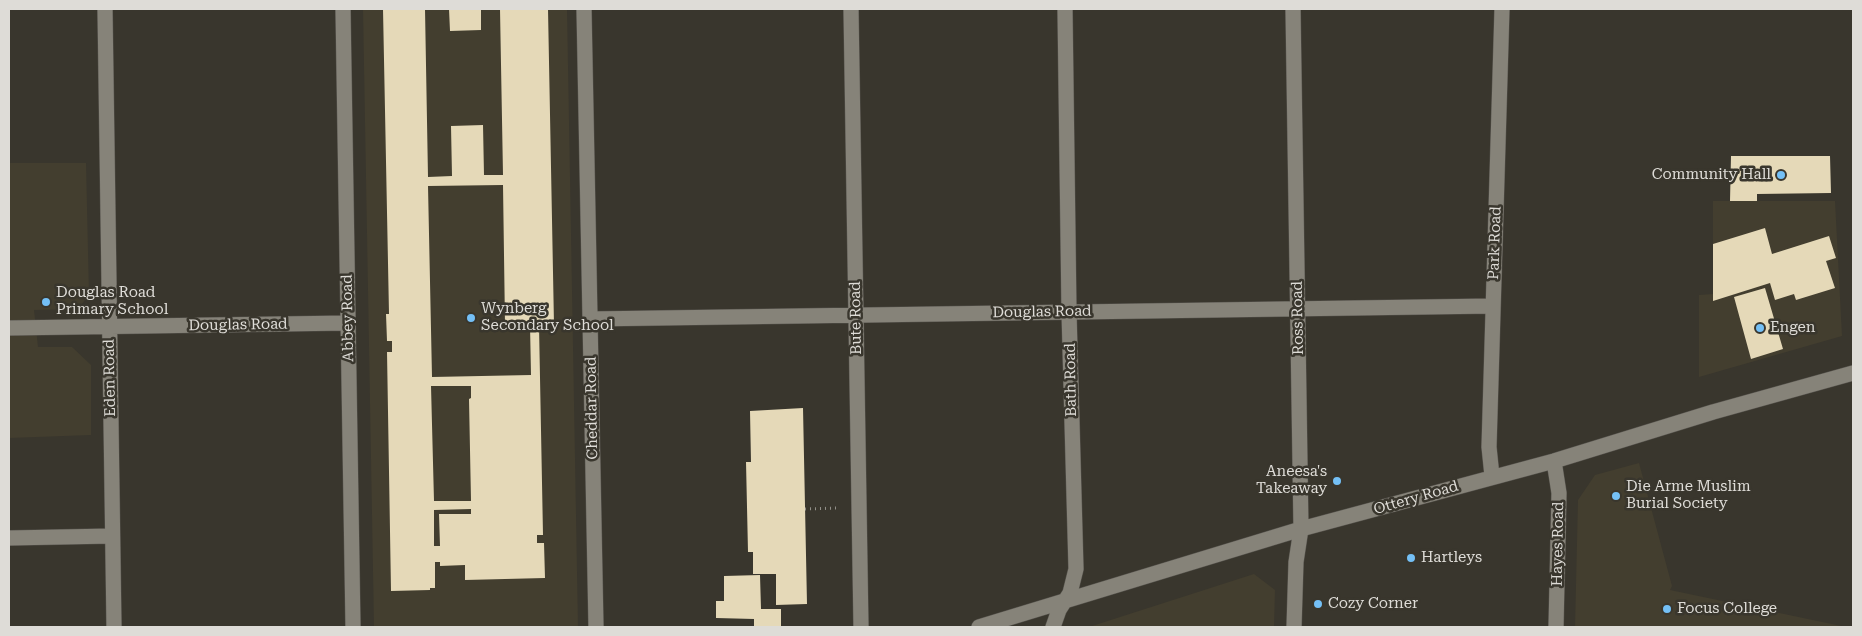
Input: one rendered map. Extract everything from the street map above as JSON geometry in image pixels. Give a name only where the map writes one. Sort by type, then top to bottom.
[{"type":"street","name":"Eden Road","points":[[104,9],[114,627]]},
{"type":"street","name":"Abbey Road","points":[[343,9],[354,627]]},
{"type":"street","name":"Cheddar Road","points":[[584,9],[596,627]]},
{"type":"street","name":"Bute Road","points":[[851,9],[861,627]]},
{"type":"street","name":"Bath Road","points":[[1053,627],[1059,610],[1073,584],[1076,569],[1069,312],[1065,9]]},
{"type":"street","name":"Ross Road","points":[[1293,9],[1301,529],[1296,562],[1294,627]]},
{"type":"street","name":"Park Road","points":[[1492,476],[1489,447],[1502,9]]},
{"type":"street","name":"Douglas Road","points":[[590,319],[1493,306]]},
{"type":"street","name":"Douglas Road","points":[[9,328],[348,324]]},
{"type":"street","name":"Ottery Road","points":[[979,627],[1301,529],[1492,476],[1554,461],[1713,412],[1853,373]]},
{"type":"street","name":"Hayes Road","points":[[1554,461],[1559,493],[1556,627]]},
{"type":"street","points":[[9,538],[112,536]]},
{"type":"path","points":[[805,509],[859,508]]},
{"type":"shaded area","name":"Wynberg Secondary School","points":[[363,9],[567,9],[578,627],[374,627]]},
{"type":"shaded area","name":"Douglas Road Primary School","points":[[9,163],[86,163],[89,295],[78,309],[34,310],[38,347],[72,347],[91,365],[91,435],[9,438]]},
{"type":"shaded area","points":[[1713,201],[1835,201],[1842,336],[1699,377],[1699,295],[1713,294]]},
{"type":"shaded area","points":[[1639,463],[1672,586],[1670,590],[1846,627],[1575,627],[1578,500],[1595,475]]},
{"type":"shaded area","points":[[1254,574],[1275,590],[1274,627],[1089,627]]},
{"type":"building","points":[[383,9],[425,9],[428,177],[452,176],[451,126],[483,125],[484,175],[503,175],[500,9],[548,9],[554,325],[539,325],[543,535],[537,535],[537,543],[544,543],[545,578],[465,580],[465,565],[440,566],[440,562],[435,562],[435,588],[430,588],[430,590],[391,591],[387,352],[392,352],[392,341],[387,341],[386,314],[389,314]],"holes":[[[503,185],[505,325],[530,325],[531,375],[432,377],[428,186]],[[431,386],[471,386],[471,398],[469,399],[471,501],[434,501]],[[471,509],[471,514],[439,514],[440,546],[434,546],[434,510]]]},
{"type":"building","points":[[449,9],[481,9],[481,30],[450,31]]},
{"type":"building","name":"Community Hall","points":[[1731,156],[1830,156],[1831,193],[1757,194],[1757,201],[1730,201]]},
{"type":"building","points":[[1765,228],[1772,254],[1829,236],[1836,258],[1826,261],[1835,288],[1796,300],[1794,294],[1775,300],[1770,283],[1713,301],[1713,244]]},
{"type":"building","points":[[1765,288],[1783,349],[1751,359],[1734,297]]},
{"type":"building","points":[[803,408],[807,604],[776,605],[776,574],[753,574],[753,552],[748,552],[746,462],[751,462],[750,411]]},
{"type":"building","points":[[760,575],[761,609],[781,609],[781,627],[754,627],[754,619],[716,618],[716,601],[724,601],[724,576]]},
{"type":"place","name":"Community Hall","points":[[1781,175]]},
{"type":"place","name":"Douglas Road Primary School","points":[[46,302]]},
{"type":"place","name":"Wynberg Secondary School","points":[[471,318]]},
{"type":"place","name":"Engen","points":[[1760,328]]},
{"type":"place","name":"Aneesa's Takeaway","points":[[1337,481]]},
{"type":"place","name":"Die Arme Muslim Burial Society","points":[[1616,496]]},
{"type":"place","name":"Hartleys","points":[[1411,558]]},
{"type":"place","name":"Cozy Corner","points":[[1318,604]]},
{"type":"place","name":"Focus College","points":[[1667,609]]}]
